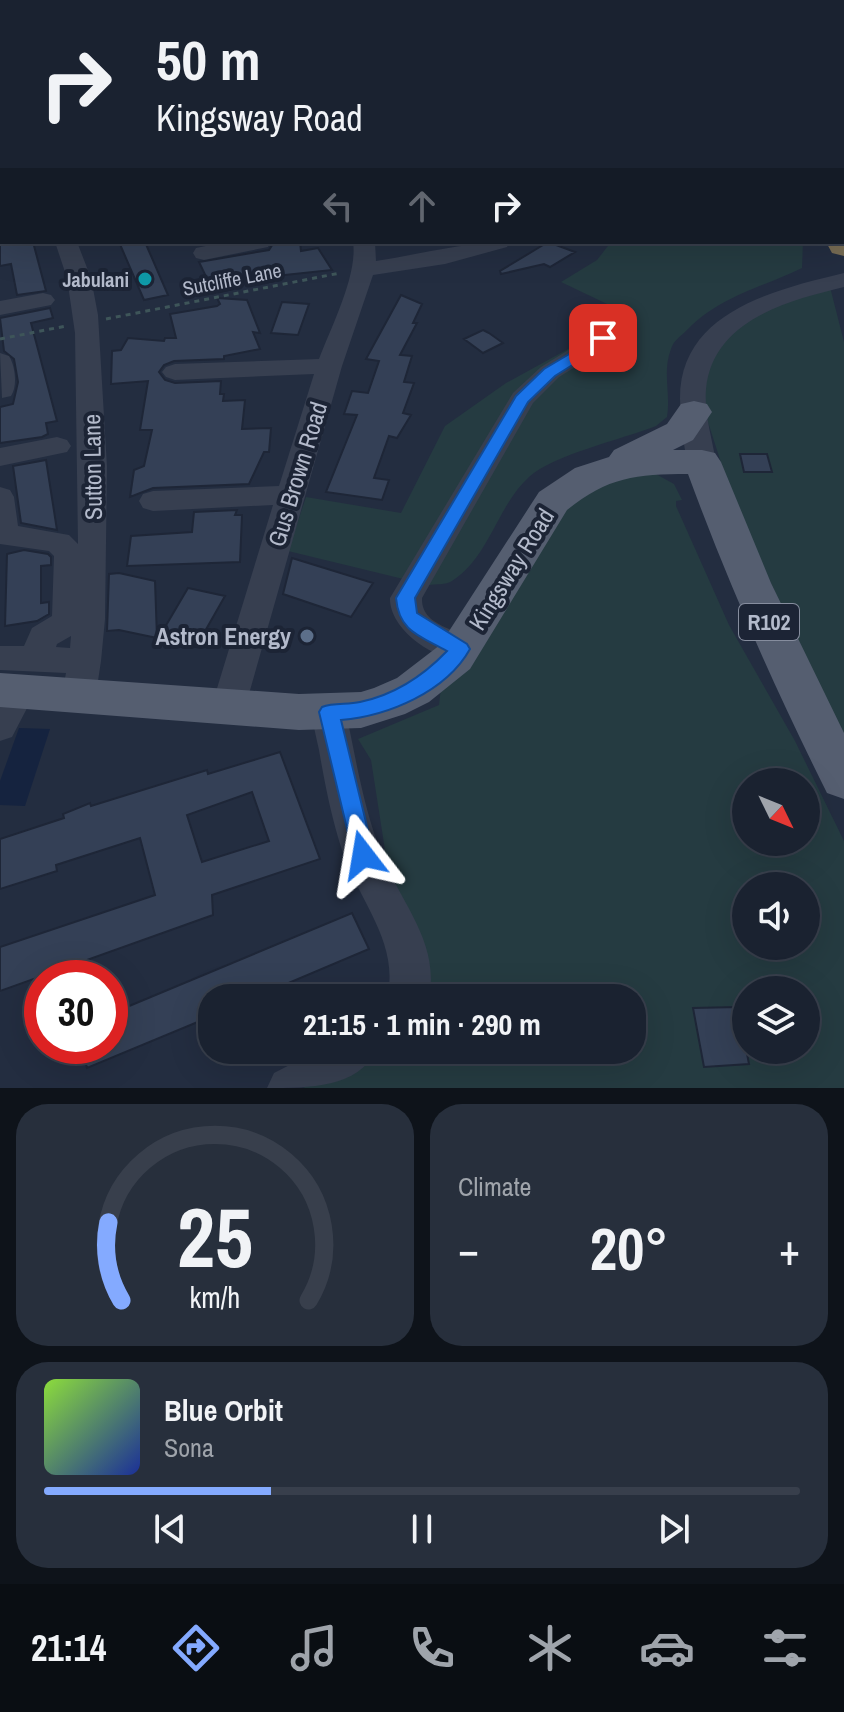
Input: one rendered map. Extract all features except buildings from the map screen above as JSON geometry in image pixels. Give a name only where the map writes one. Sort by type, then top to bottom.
[{"type":"main road","points":[[694,412],[680,432],[633,454],[629,463],[679,479],[709,514],[724,524]]},
{"type":"main road","name":"Kingsway Road","points":[[11,685],[82,678],[228,708],[329,712],[361,710],[413,690],[437,674],[460,649],[553,501],[584,477],[629,463],[702,462]]},
{"type":"main road","name":"R102","points":[[702,462],[724,524],[812,717],[844,779]]},
{"type":"street","name":"Sutton Lane","points":[[67,244],[78,266],[87,313],[95,488],[82,678]]},
{"type":"street","points":[[204,253],[250,244]]},
{"type":"street","points":[[363,256],[445,257],[492,244]]},
{"type":"street","name":"Gus Brown Road","points":[[228,708],[363,256]]},
{"type":"street","points":[[702,462],[694,412],[695,372],[702,353],[718,334],[740,316],[776,298],[844,280]]},
{"type":"street","points":[[0,308],[43,300]]},
{"type":"street","points":[[460,649],[407,616],[406,598],[522,399],[550,372],[624,326]]},
{"type":"street","points":[[0,361],[2,390]]},
{"type":"street","points":[[175,372],[329,366]]},
{"type":"street","points":[[0,457],[57,446]]},
{"type":"street","points":[[153,501],[290,495]]},
{"type":"street","points":[[0,497],[2,534],[58,542],[69,553],[68,619],[43,637],[11,685]]},
{"type":"street","points":[[329,712],[363,855],[409,954],[413,984]]},
{"type":"street","points":[[289,1088],[336,1064]]},
{"type":"path","name":"Sutcliffe Lane","points":[[107,319],[363,256]]},
{"type":"path","points":[[0,339],[76,325]]},
{"type":"green space","points":[[609,244],[803,244],[802,268],[713,309],[674,344],[667,366],[667,417],[656,426],[554,462],[529,477],[509,502],[475,559],[452,581],[428,585],[288,551],[306,497],[401,513],[445,426],[506,383],[630,315],[561,282],[597,260]]},
{"type":"green space","points":[[830,287],[844,342],[844,743],[733,500],[707,419],[703,385],[710,356],[729,332],[759,312]]},
{"type":"green space","points":[[654,473],[674,484],[682,500],[676,501],[676,506],[729,625],[808,768],[732,768],[732,856],[820,856],[820,792],[844,841],[844,1088],[303,1088],[348,1064],[646,1064],[646,984],[432,984],[379,868],[385,850],[371,760],[358,739],[439,705],[442,678],[582,484]]},
{"type":"water","points":[[19,728],[50,729],[25,806],[0,805],[0,781]]},
{"type":"place","name":"Jabulani","points":[[145,279]]},
{"type":"place","name":"Astron Energy","points":[[307,636]]},
{"type":"route","points":[[363,855],[329,712],[361,710],[389,701],[413,690],[455,657],[460,649],[407,616],[404,606],[406,598],[522,399],[550,372],[603,338]]}]
